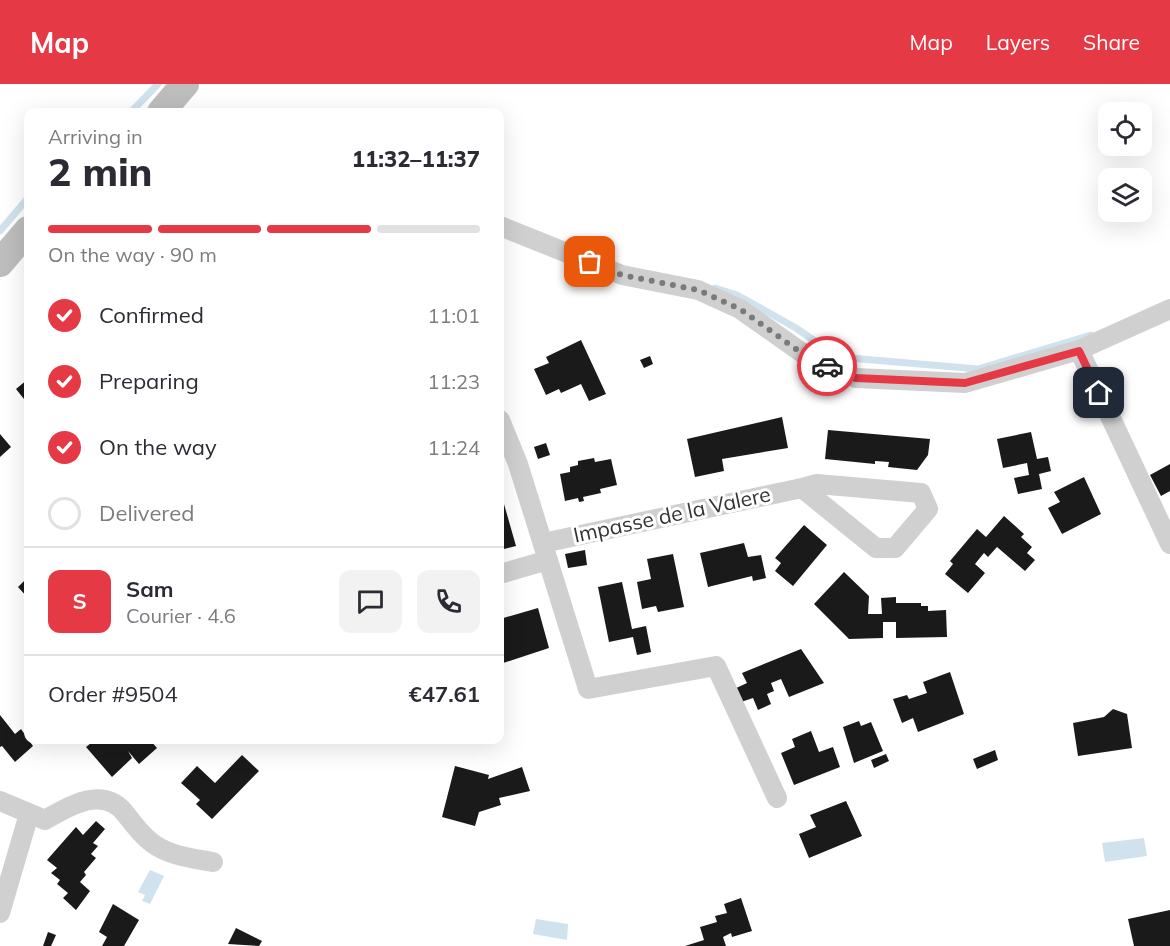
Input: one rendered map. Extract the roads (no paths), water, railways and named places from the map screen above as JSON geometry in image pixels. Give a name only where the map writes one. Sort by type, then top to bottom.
[{"type":"street","points":[[164,108],[185,84]]},
{"type":"street","points":[[504,228],[622,275],[698,290],[740,309],[810,359],[856,378],[965,383],[1079,351],[1170,309]]},
{"type":"street","points":[[0,263],[24,235]]},
{"type":"street","points":[[1079,351],[1170,544]]},
{"type":"street","name":"Impasse de la Valere","points":[[504,430],[518,464],[588,689],[716,666],[777,798]]},
{"type":"street","name":"Impasse de la Valere","points":[[545,551],[817,484],[921,493],[928,509],[895,548],[876,548],[802,488]]},
{"type":"street","points":[[504,572],[545,551]]},
{"type":"street","points":[[0,801],[45,820],[89,799],[110,801],[123,810],[150,841],[164,851],[213,862]]},
{"type":"street","points":[[0,913],[29,814]]},
{"type":"water","points":[[1144,838],[1147,856],[1105,862],[1102,843]]},
{"type":"water","points":[[150,870],[164,876],[150,904],[142,901],[145,895],[138,892]]},
{"type":"water","points":[[536,919],[568,924],[567,940],[533,934]]},
{"type":"waterway","points":[[135,108],[158,84]]},
{"type":"waterway","points":[[0,231],[24,203]]},
{"type":"waterway","points":[[715,288],[737,295],[796,328],[838,357],[978,369],[1091,335]]}]
